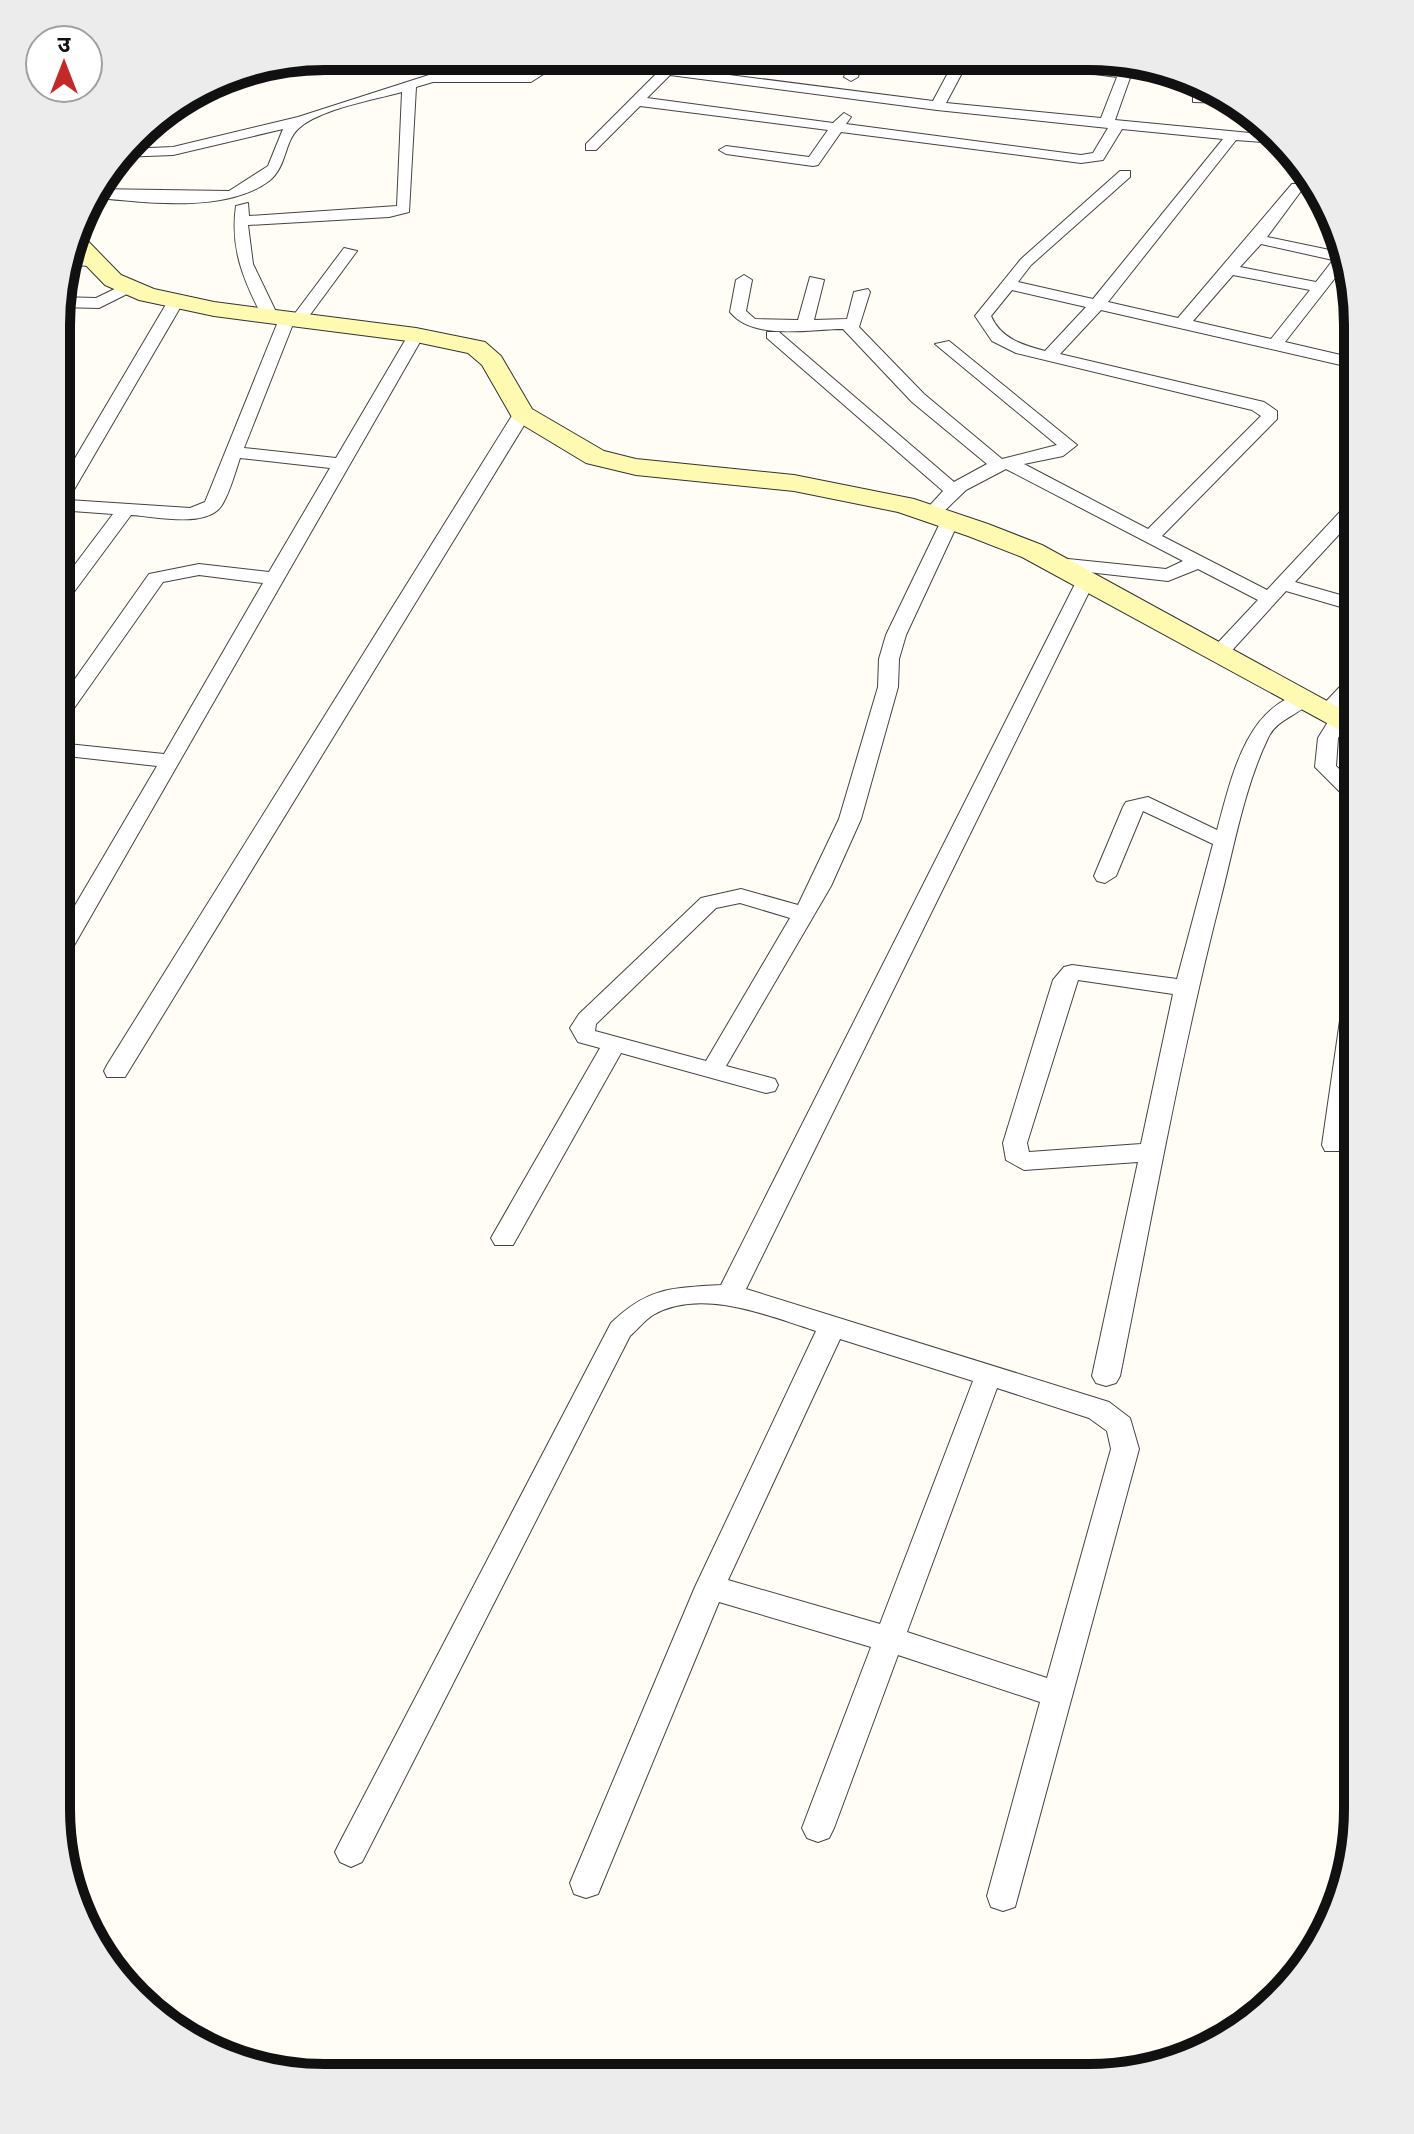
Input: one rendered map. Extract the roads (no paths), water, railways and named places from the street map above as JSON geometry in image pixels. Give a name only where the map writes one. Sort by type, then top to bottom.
[{"type":"main road","points":[[80,255],[127,288],[176,301],[466,344],[484,352],[492,361],[522,414],[555,436],[609,461],[636,467],[794,483],[940,517],[1057,564],[1331,716]]},
{"type":"street","points":[[138,152],[173,151],[297,121],[443,76],[531,78],[543,70]]},
{"type":"street","points":[[851,77],[853,70]]},
{"type":"street","points":[[937,106],[956,70]]},
{"type":"street","points":[[1090,70],[1112,71]]},
{"type":"street","points":[[591,147],[667,71],[937,106],[964,126],[1091,159],[1098,157],[1111,125],[1126,73]]},
{"type":"street","points":[[241,221],[389,213],[404,209],[409,85]]},
{"type":"street","points":[[726,150],[813,162],[858,94]]},
{"type":"street","points":[[1198,99],[1208,100]]},
{"type":"street","points":[[635,101],[837,127],[1111,125],[1262,139]]},
{"type":"street","points":[[106,194],[215,198],[246,189],[275,168],[284,140],[297,121]]},
{"type":"street","points":[[1048,357],[1099,305],[1171,219],[1232,136]]},
{"type":"street","points":[[1125,174],[1026,262],[983,316],[988,330],[1003,342],[1048,357],[1258,406],[1271,415],[1150,537]]},
{"type":"street","points":[[1181,325],[1257,239],[1300,182]]},
{"type":"street","points":[[246,189],[241,221],[242,261],[285,319]]},
{"type":"street","points":[[1257,239],[1334,256]]},
{"type":"street","points":[[70,504],[203,512],[213,505],[285,319],[349,251]]},
{"type":"street","points":[[1274,346],[1337,266]]},
{"type":"street","points":[[1231,270],[1319,287]]},
{"type":"street","points":[[744,280],[738,312],[742,318],[763,325],[854,324],[862,292]]},
{"type":"street","points":[[805,325],[816,280]]},
{"type":"street","points":[[1008,284],[1344,360]]},
{"type":"street","points":[[71,306],[99,303],[127,288]]},
{"type":"street","points":[[70,482],[176,301]]},
{"type":"street","points":[[847,324],[918,398],[1003,464],[1198,562],[1275,591],[1344,603]]},
{"type":"street","points":[[70,930],[172,761],[416,335]]},
{"type":"street","points":[[773,335],[952,490]]},
{"type":"street","points":[[712,1070],[820,886],[860,791],[888,687],[889,659],[896,635],[952,490],[962,481],[1003,464],[1057,452],[1068,445],[943,344]]},
{"type":"street","points":[[116,1071],[522,414]]},
{"type":"street","points":[[234,452],[343,464]]},
{"type":"street","points":[[70,584],[126,509]]},
{"type":"street","points":[[1219,653],[1344,518]]},
{"type":"street","points":[[1057,564],[1168,575],[1180,573],[1198,562]]},
{"type":"street","points":[[70,700],[156,578],[169,571],[185,569],[276,579]]},
{"type":"street","points":[[730,1294],[1086,580]]},
{"type":"street","points":[[1344,699],[1331,716],[1325,767],[1344,785]]},
{"type":"street","points":[[1106,1376],[1186,988],[1225,842],[1259,734],[1277,714],[1331,716]]},
{"type":"street","points":[[70,750],[172,761]]},
{"type":"street","points":[[1105,876],[1134,807],[1139,804],[1148,803],[1225,842]]},
{"type":"street","points":[[766,1085],[586,1036],[582,1028],[587,1019],[709,903],[741,896],[803,914]]},
{"type":"street","points":[[1150,1152],[1024,1161],[1015,1154],[1015,1143],[1065,980],[1072,972],[1186,988]]},
{"type":"street","points":[[504,1238],[615,1043]]},
{"type":"street","points":[[1334,1145],[1343,1079]]},
{"type":"street","points":[[351,1852],[620,1330],[643,1308],[677,1297],[730,1294],[1099,1410],[1120,1426],[1125,1449],[1003,1896]]},
{"type":"street","points":[[586,1883],[710,1587],[832,1326]]},
{"type":"street","points":[[818,1828],[989,1374]]},
{"type":"street","points":[[710,1587],[888,1639],[1058,1695]]}]
